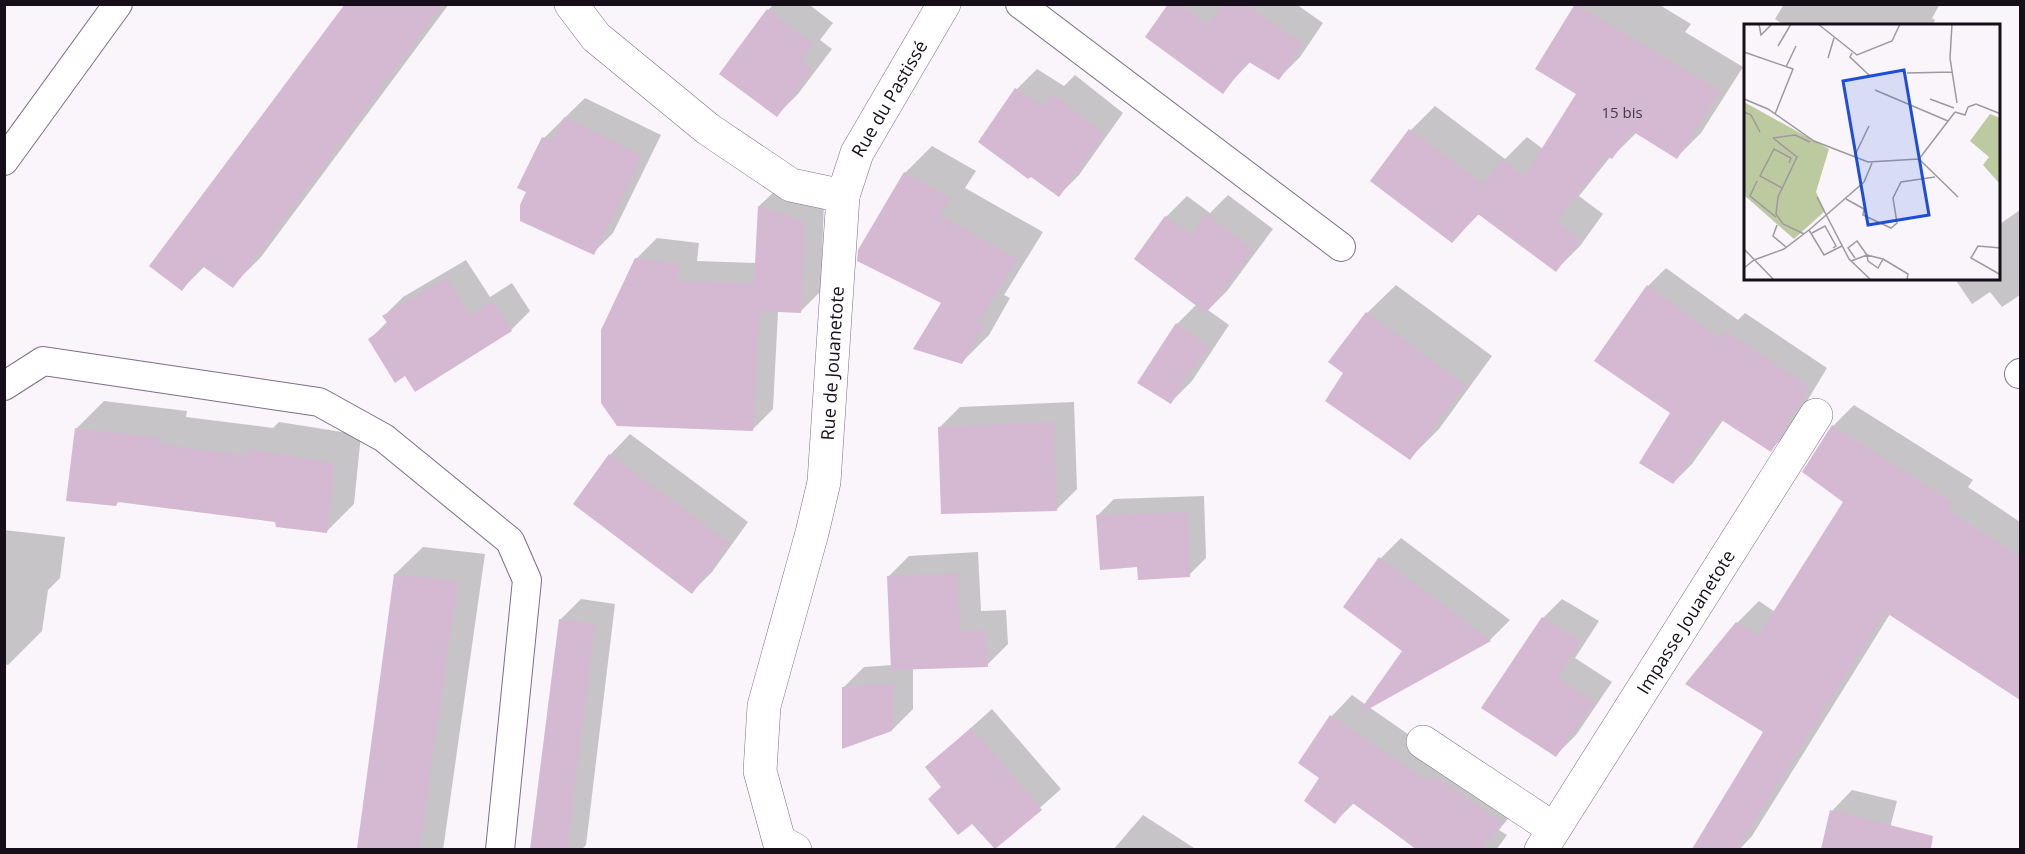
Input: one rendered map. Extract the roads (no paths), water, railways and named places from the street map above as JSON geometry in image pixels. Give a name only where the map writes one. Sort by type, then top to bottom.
[{"type":"street","points":[[571,4],[596,37],[708,129],[791,185],[843,196]]},
{"type":"street","name":"Rue du Pastissé","points":[[843,196],[857,153],[944,4]]},
{"type":"street","name":"Rue de Jouanetote","points":[[776,847],[760,771],[764,706],[813,533],[824,482],[843,196]]},
{"type":"street","name":"Impasse Jouanetote","points":[[1423,742],[1548,839],[1816,416]]},
{"type":"lane","points":[[4,161],[118,4]]},
{"type":"lane","points":[[1020,4],[1341,247]]},
{"type":"lane","points":[[4,386],[43,361],[319,402],[384,438],[510,541],[527,580],[500,849]]}]
